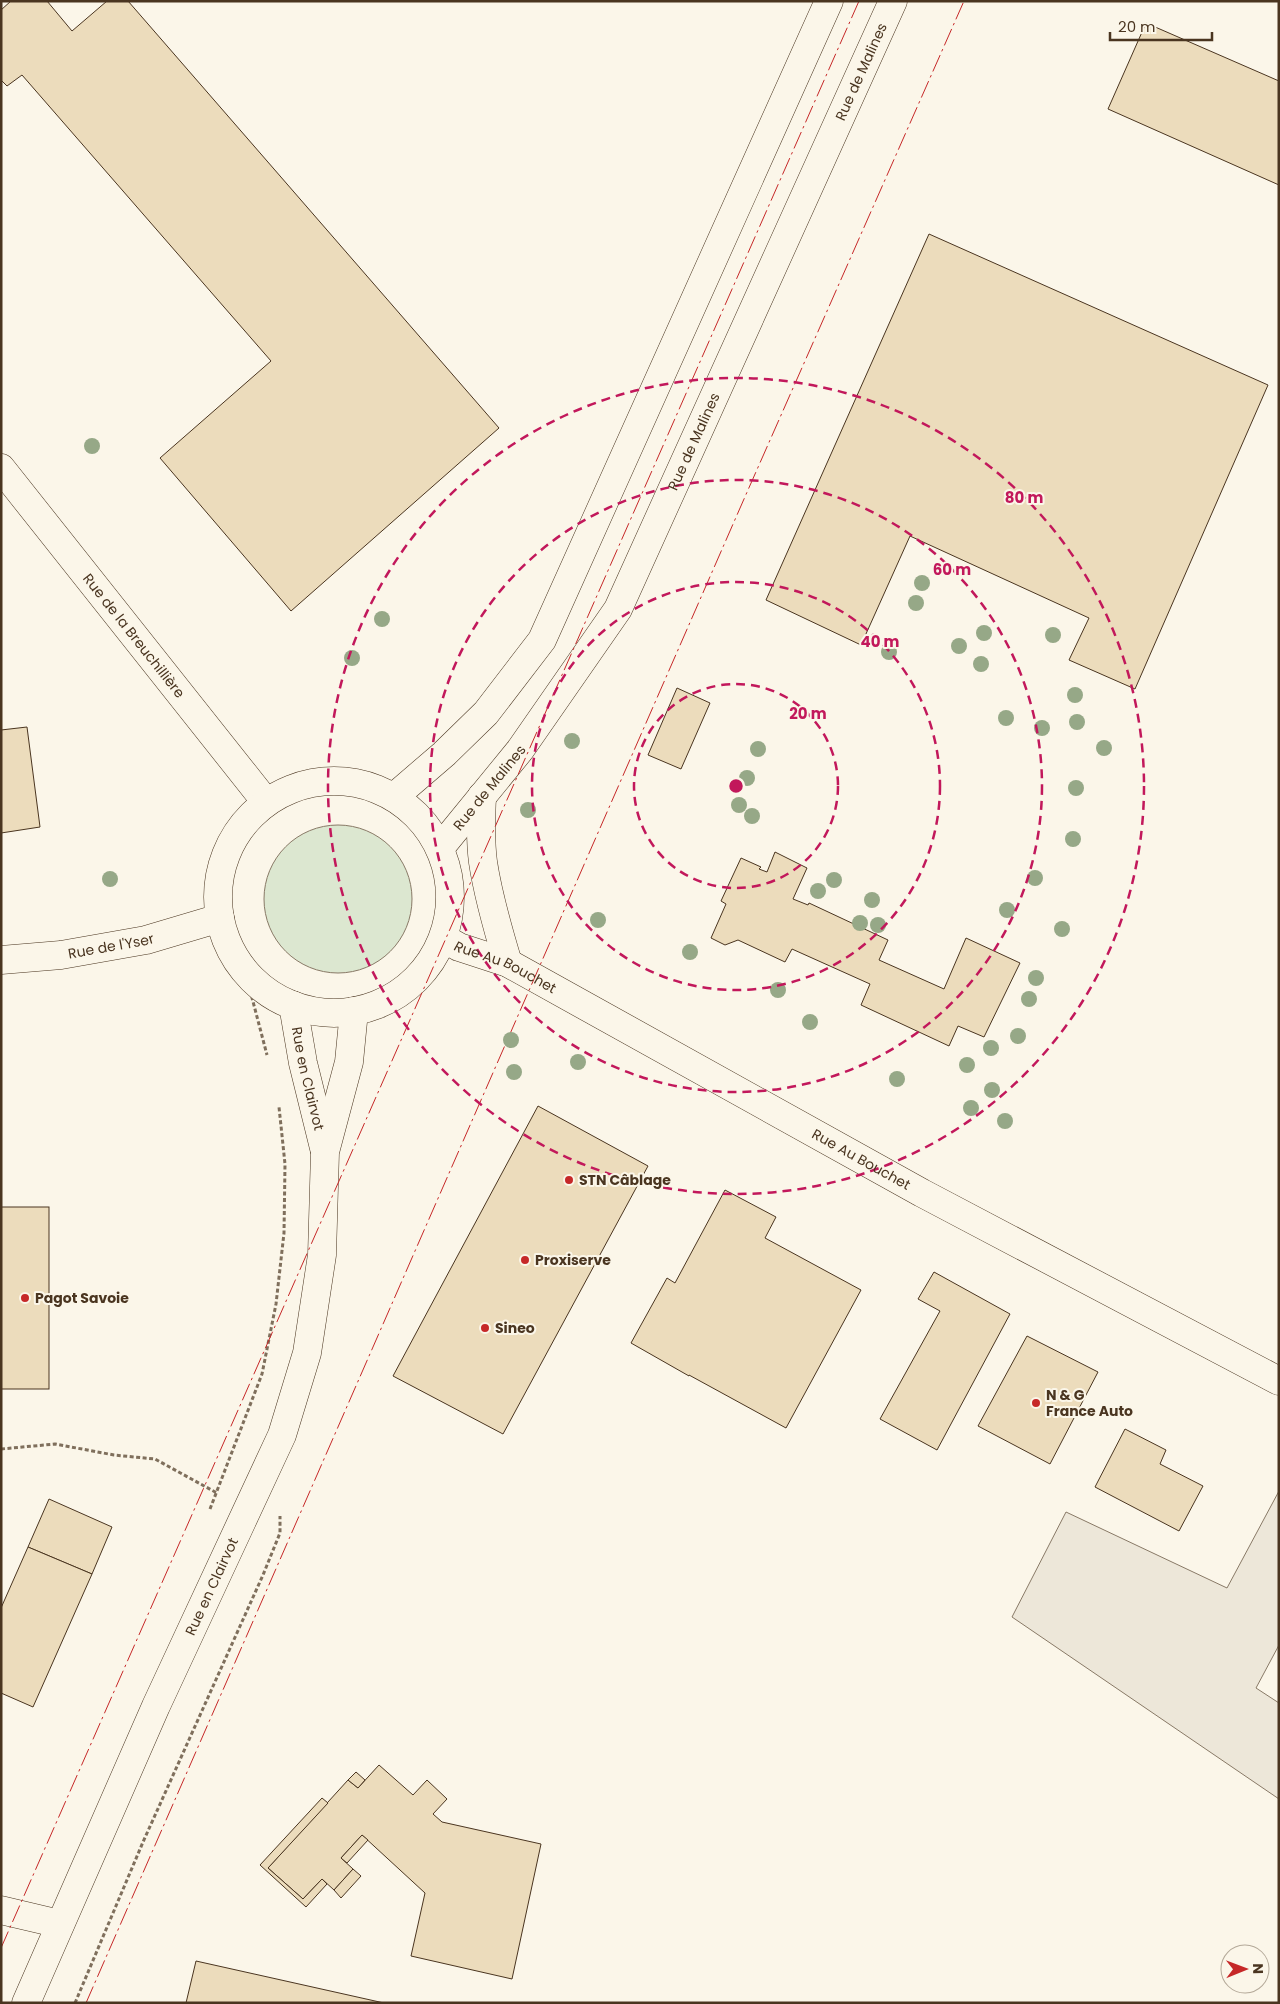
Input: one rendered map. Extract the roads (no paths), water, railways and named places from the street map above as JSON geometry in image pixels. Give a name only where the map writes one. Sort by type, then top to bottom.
[{"type":"street","points":[[394,797],[444,754],[486,713],[542,640],[830,1]]},
{"type":"street","name":"Rue de Malines","points":[[440,848],[520,750],[618,608],[893,1]]},
{"type":"street","name":"Rue de la Breuchillière","points":[[1,468],[266,802]]},
{"type":"street","points":[[329,780],[363,784],[394,797],[421,819],[440,848],[449,878],[450,908],[443,938],[428,965],[406,988],[379,1004],[354,1011],[324,1012],[293,1005],[266,992],[244,971],[229,946],[220,918],[219,885],[226,853],[242,825],[266,802],[296,786],[329,780]]},
{"type":"street","points":[[482,796],[481,841],[483,862],[494,914],[508,963]]},
{"type":"street","name":"Rue de l'Yser","points":[[1,960],[62,955],[146,940],[220,918]]},
{"type":"street","name":"Rue Au Bouchet","points":[[443,938],[459,946],[508,963],[922,1193],[1279,1381]]},
{"type":"street","name":"Rue en Clairvot","points":[[293,1005],[304,1063],[326,1152]]},
{"type":"street","name":"Rue en Clairvot","points":[[26,2003],[156,1706],[282,1435],[307,1353],[322,1255],[326,1152],[349,1062],[354,1011]]},
{"type":"street","points":[[1,1910],[60,1924]]},
{"type":"place","name":"STN Câblage","points":[[569,1180]]},
{"type":"place","name":"Proxiserve","points":[[525,1260]]},
{"type":"place","name":"Pagot Savoie","points":[[25,1298]]},
{"type":"place","name":"Sineo","points":[[485,1328]]},
{"type":"place","name":"N & G France Auto","points":[[1036,1403]]}]
